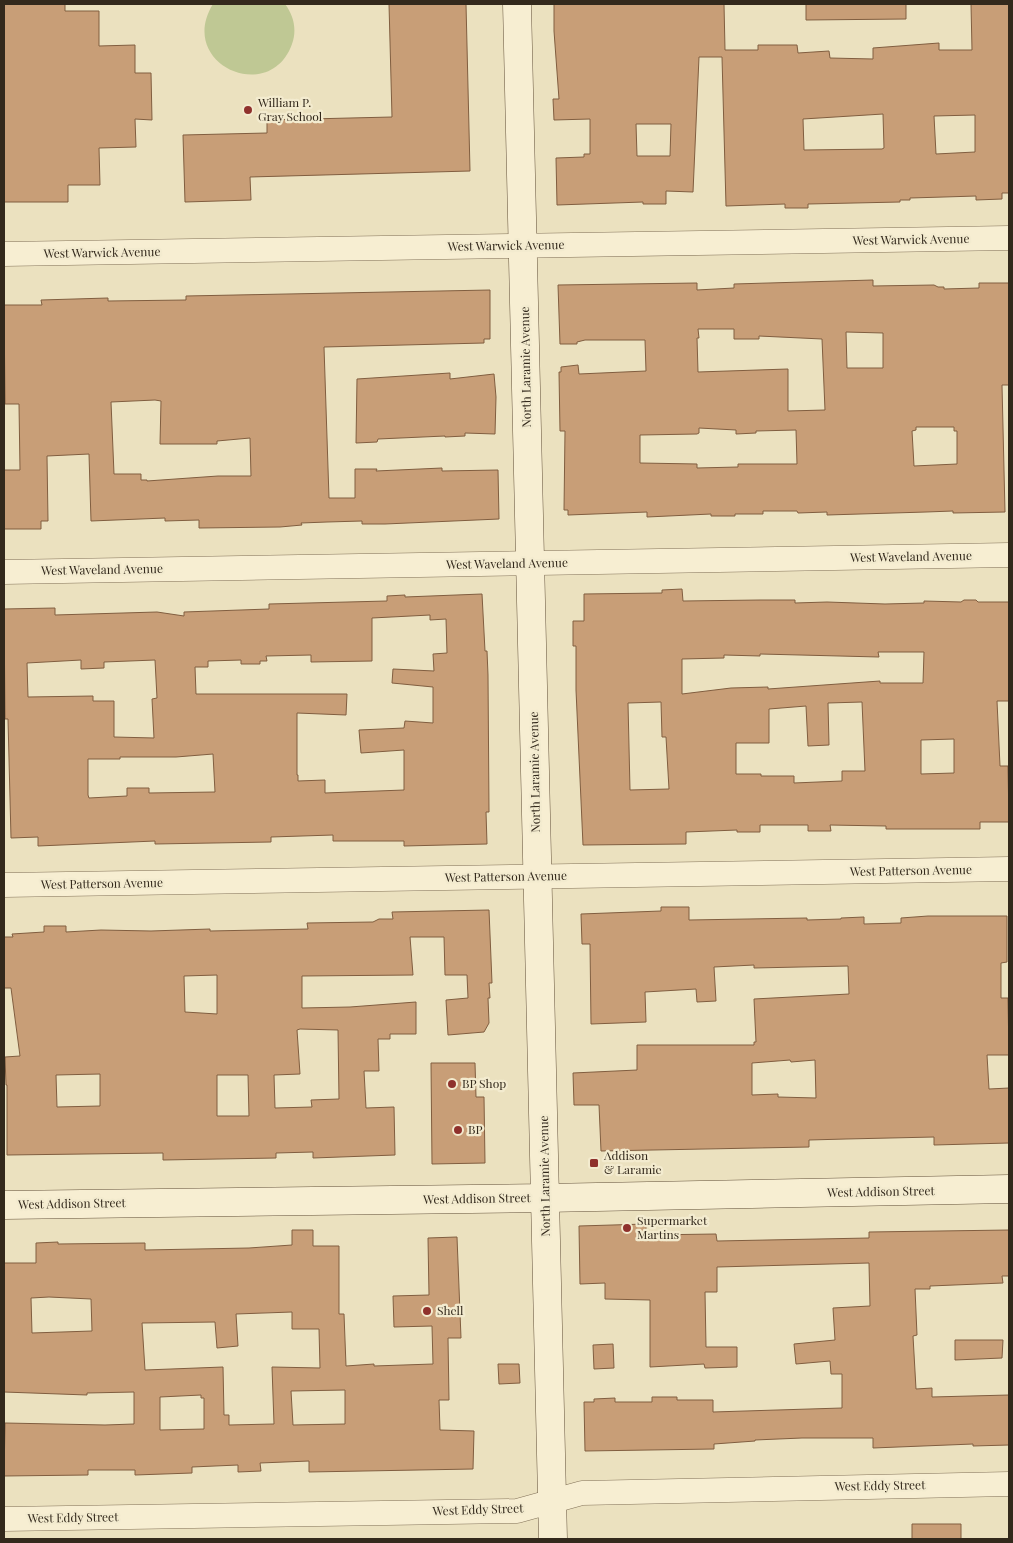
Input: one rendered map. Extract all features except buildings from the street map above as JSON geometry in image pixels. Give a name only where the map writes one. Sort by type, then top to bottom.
[{"type":"street","name":"North Laramie Avenue","points":[[517,4],[553,1539]]},
{"type":"street","name":"West Warwick Avenue","points":[[4,254],[1009,238]]},
{"type":"street","name":"West Waveland Avenue","points":[[4,572],[1009,556]]},
{"type":"street","name":"West Patterson Avenue","points":[[4,885],[1009,869]]},
{"type":"street","name":"West Addison Street","points":[[4,1205],[545,1198],[1009,1189]]},
{"type":"street","name":"West Eddy Street","points":[[4,1519],[516,1511],[582,1493],[1009,1484]]},
{"type":"green space","points":[[213,4],[285,4],[291,13],[294,34],[292,44],[281,63],[265,72],[248,74],[230,70],[216,59],[207,44],[205,25]]},
{"type":"place","name":"William P. Gray School","points":[[248,110]]},
{"type":"place","name":"BP Shop","points":[[452,1084]]},
{"type":"place","name":"BP","points":[[458,1130]]},
{"type":"place","name":"Addison & Laramie","points":[[594,1163]]},
{"type":"place","name":"Supermarket Martins","points":[[627,1228]]},
{"type":"place","name":"Shell","points":[[427,1311]]}]
